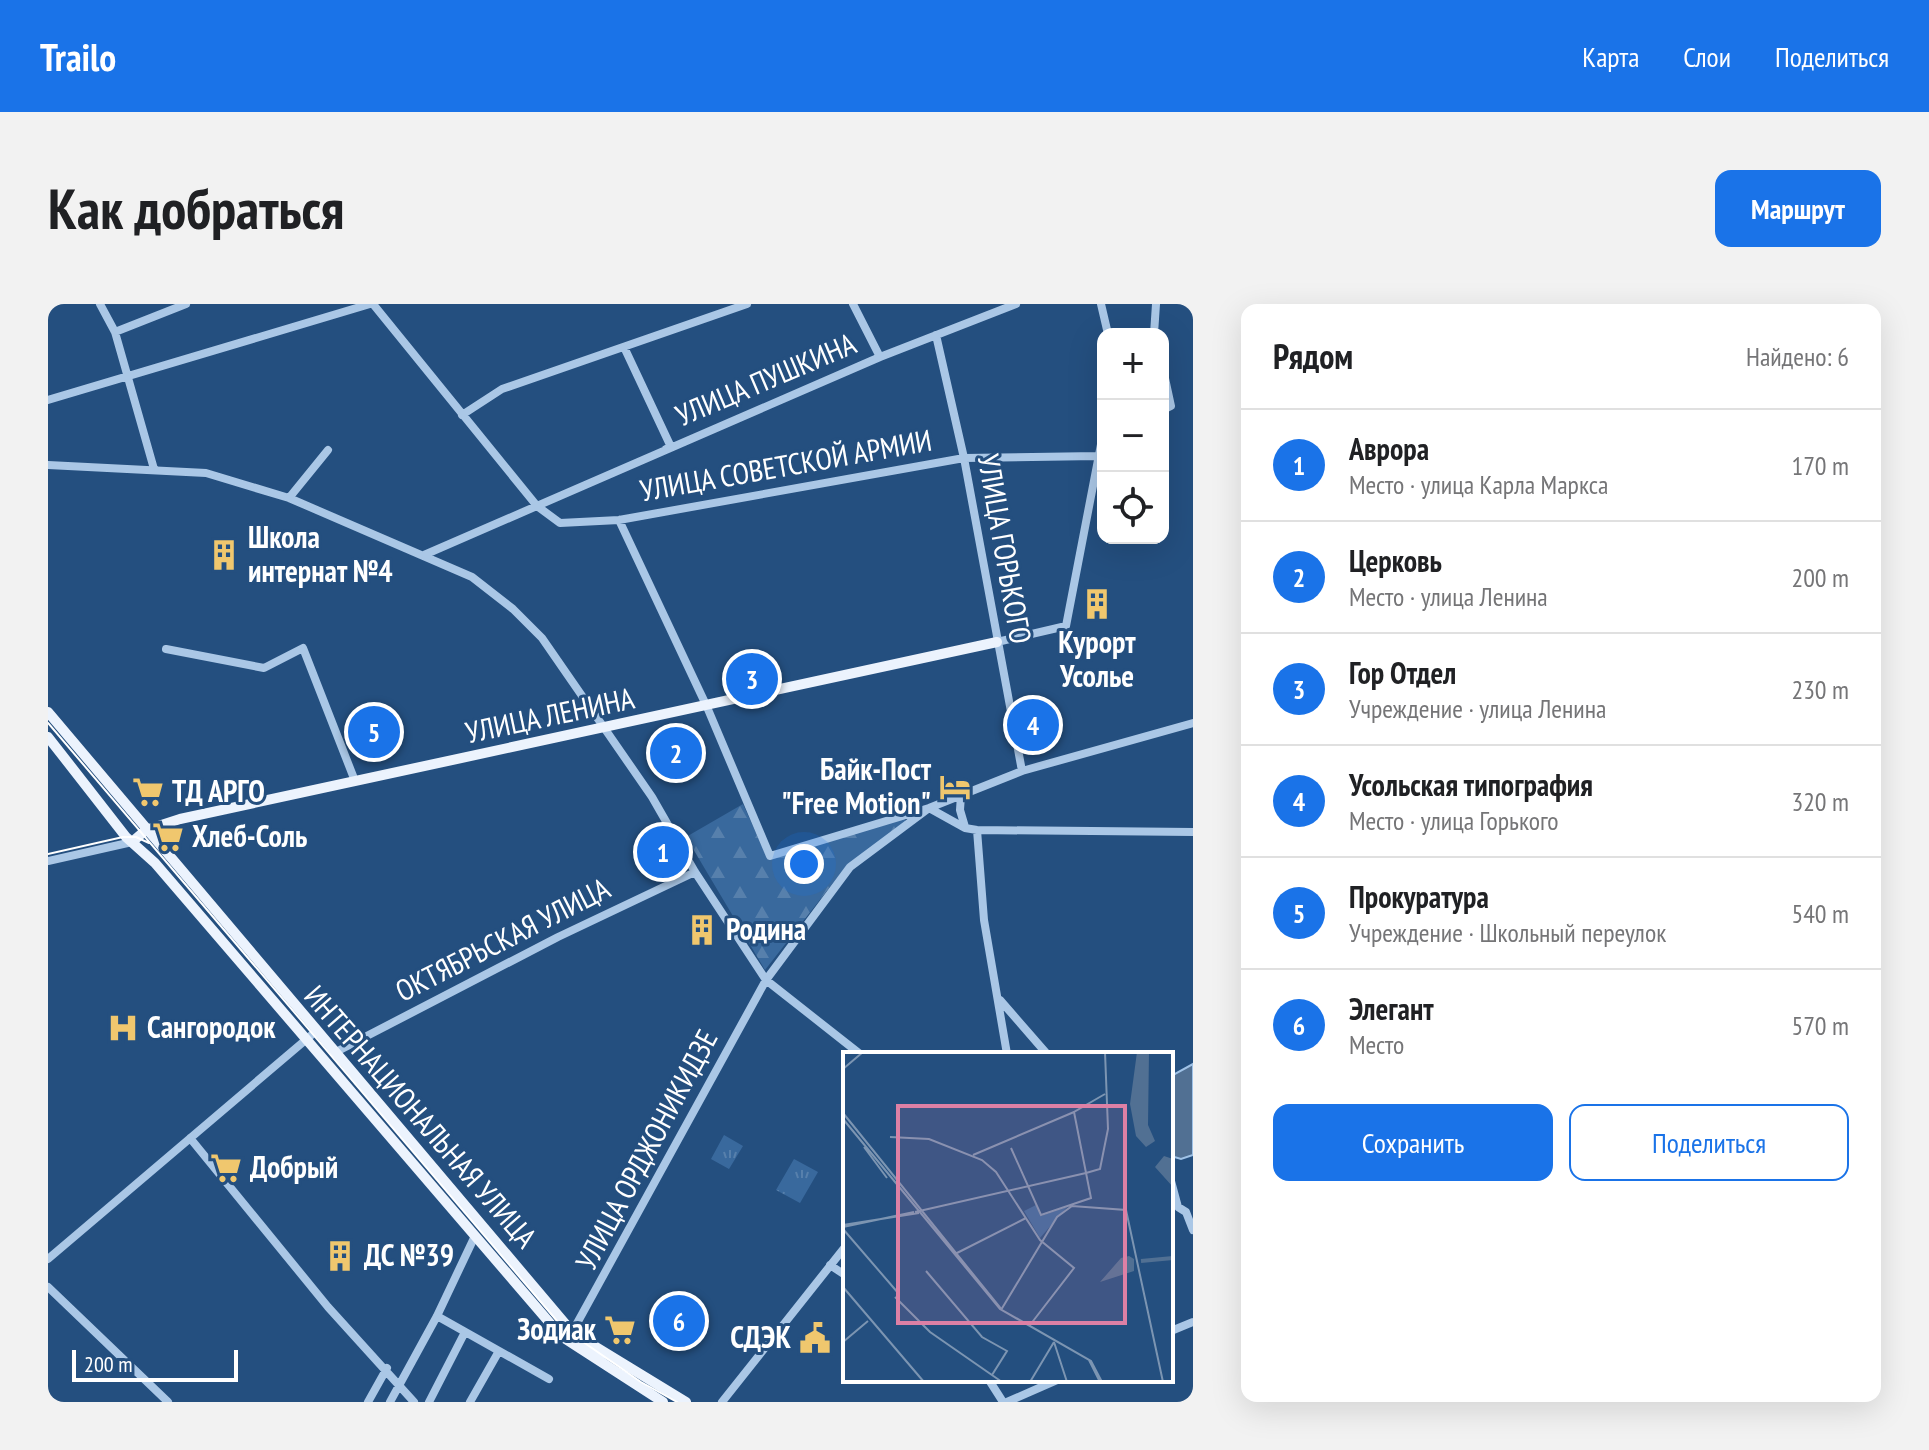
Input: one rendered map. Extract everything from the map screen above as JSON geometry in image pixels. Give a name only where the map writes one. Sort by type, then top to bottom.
[{"type":"main road","name":"УЛИЦА ЛЕНИНА","points":[[132,842],[146,830],[180,819],[997,642]]},
{"type":"main road","name":"ИНТЕРНАЦИОНАЛЬНАЯ УЛИЦА","points":[[48,712],[570,1337],[686,1402]]},
{"type":"main road","name":"ИНТЕРНАЦИОНАЛЬНАЯ УЛИЦА","points":[[48,737],[132,842],[155,863],[474,1238],[570,1337],[663,1402]]},
{"type":"street","points":[[100,304],[115,332],[154,469]]},
{"type":"street","points":[[115,332],[186,304]]},
{"type":"street","points":[[48,400],[372,304],[537,506]]},
{"type":"street","points":[[462,415],[502,389],[747,304]]},
{"type":"street","points":[[853,304],[880,357]]},
{"type":"street","name":"УЛИЦА ПУШКИНА","points":[[424,555],[880,357],[1016,304]]},
{"type":"street","points":[[1101,304],[1107,328]]},
{"type":"street","points":[[1154,328],[1156,304]]},
{"type":"street","name":"УЛИЦА ГОРЬКОГО","points":[[936,335],[964,458],[1022,771]]},
{"type":"street","points":[[424,555],[671,447],[624,347]]},
{"type":"street","points":[[289,498],[328,450]]},
{"type":"street","name":"УЛИЦА СОВЕТСКОЙ АРМИИ","points":[[537,506],[560,523],[619,520],[964,458],[1097,456]]},
{"type":"street","name":"УЛИЦА ЛЕНИНА","points":[[997,642],[1066,626],[1097,456]]},
{"type":"street","points":[[48,465],[206,473],[289,498],[472,577],[513,609],[542,638],[652,797],[695,872],[766,980],[857,1052]]},
{"type":"street","points":[[619,520],[707,707],[770,856],[929,808],[1022,771],[1193,723]]},
{"type":"street","points":[[166,649],[264,668],[303,648],[355,781]]},
{"type":"street","points":[[961,795],[960,810],[965,828]]},
{"type":"street","points":[[929,808],[965,828],[977,830],[1193,832]]},
{"type":"street","name":"УЛИЦА ОРДЖОНИКИДЗЕ","points":[[570,1337],[766,980],[850,867],[929,808]]},
{"type":"street","points":[[977,830],[984,920],[1007,1052]]},
{"type":"street","name":"УЛИЦА ЛЕНИНА","points":[[48,861],[132,842]]},
{"type":"street","name":"ОКТЯБРЬСКАЯ УЛИЦА","points":[[334,1053],[558,937],[695,872]]},
{"type":"street","points":[[999,999],[1045,1052]]},
{"type":"street","points":[[50,1253],[315,1032]]},
{"type":"street","points":[[190,1138],[328,1307],[387,1368],[414,1402]]},
{"type":"street","points":[[1175,1207],[1186,1212],[1193,1230]]},
{"type":"street","points":[[390,1402],[437,1316],[474,1238]]},
{"type":"street","points":[[722,1402],[843,1249]]},
{"type":"street","points":[[830,1265],[843,1274]]},
{"type":"street","points":[[48,1287],[168,1402]]},
{"type":"street","points":[[437,1316],[549,1379]]},
{"type":"street","points":[[1173,1330],[1193,1322]]},
{"type":"street","points":[[429,1402],[465,1332]]},
{"type":"street","points":[[470,1402],[499,1351]]},
{"type":"street","points":[[368,1402],[387,1368]]},
{"type":"street","points":[[990,1382],[1005,1402],[1052,1382]]},
{"type":"green space","points":[[743,804],[768,860],[904,818],[907,825],[847,865],[765,970],[686,837]]},
{"type":"green space","points":[[724,1135],[743,1146],[729,1169],[711,1159]]},
{"type":"green space","points":[[794,1159],[818,1172],[800,1203],[776,1190]]},
{"type":"shaded area","points":[[1193,1064],[1193,1155],[1181,1159],[1173,1157],[1173,1075]]},
{"type":"tram line","points":[[48,723],[563,1328],[641,1382],[677,1402]]},
{"type":"tram line","points":[[48,854],[123,837],[136,837],[149,843]]},
{"type":"place","name":"Школа интернат №4","points":[[224,555]]},
{"type":"place","name":"Курорт Усолье","points":[[1097,604]]},
{"type":"place","name":"Гор Отдел","points":[[752,679]]},
{"type":"place","name":"Усольская типография","points":[[1033,725]]},
{"type":"place","name":"Прокуратура","points":[[374,732]]},
{"type":"place","name":"Церковь","points":[[676,753]]},
{"type":"place","name":"Байк-Пост \"Free Motion\"","points":[[955,787]]},
{"type":"place","name":"ТД АРГО","points":[[148,792]]},
{"type":"place","name":"Хлеб-Соль","points":[[168,837]]},
{"type":"place","name":"Аврора","points":[[663,852]]},
{"type":"place","name":"Родина","points":[[702,930]]},
{"type":"place","name":"Сангородок","points":[[123,1028]]},
{"type":"place","name":"Добрый","points":[[226,1168]]},
{"type":"place","name":"ДС №39","points":[[340,1256]]},
{"type":"place","name":"Элегант","points":[[679,1321]]},
{"type":"place","name":"Зодиак","points":[[620,1330]]},
{"type":"place","name":"СДЭК","points":[[815,1338]]}]
